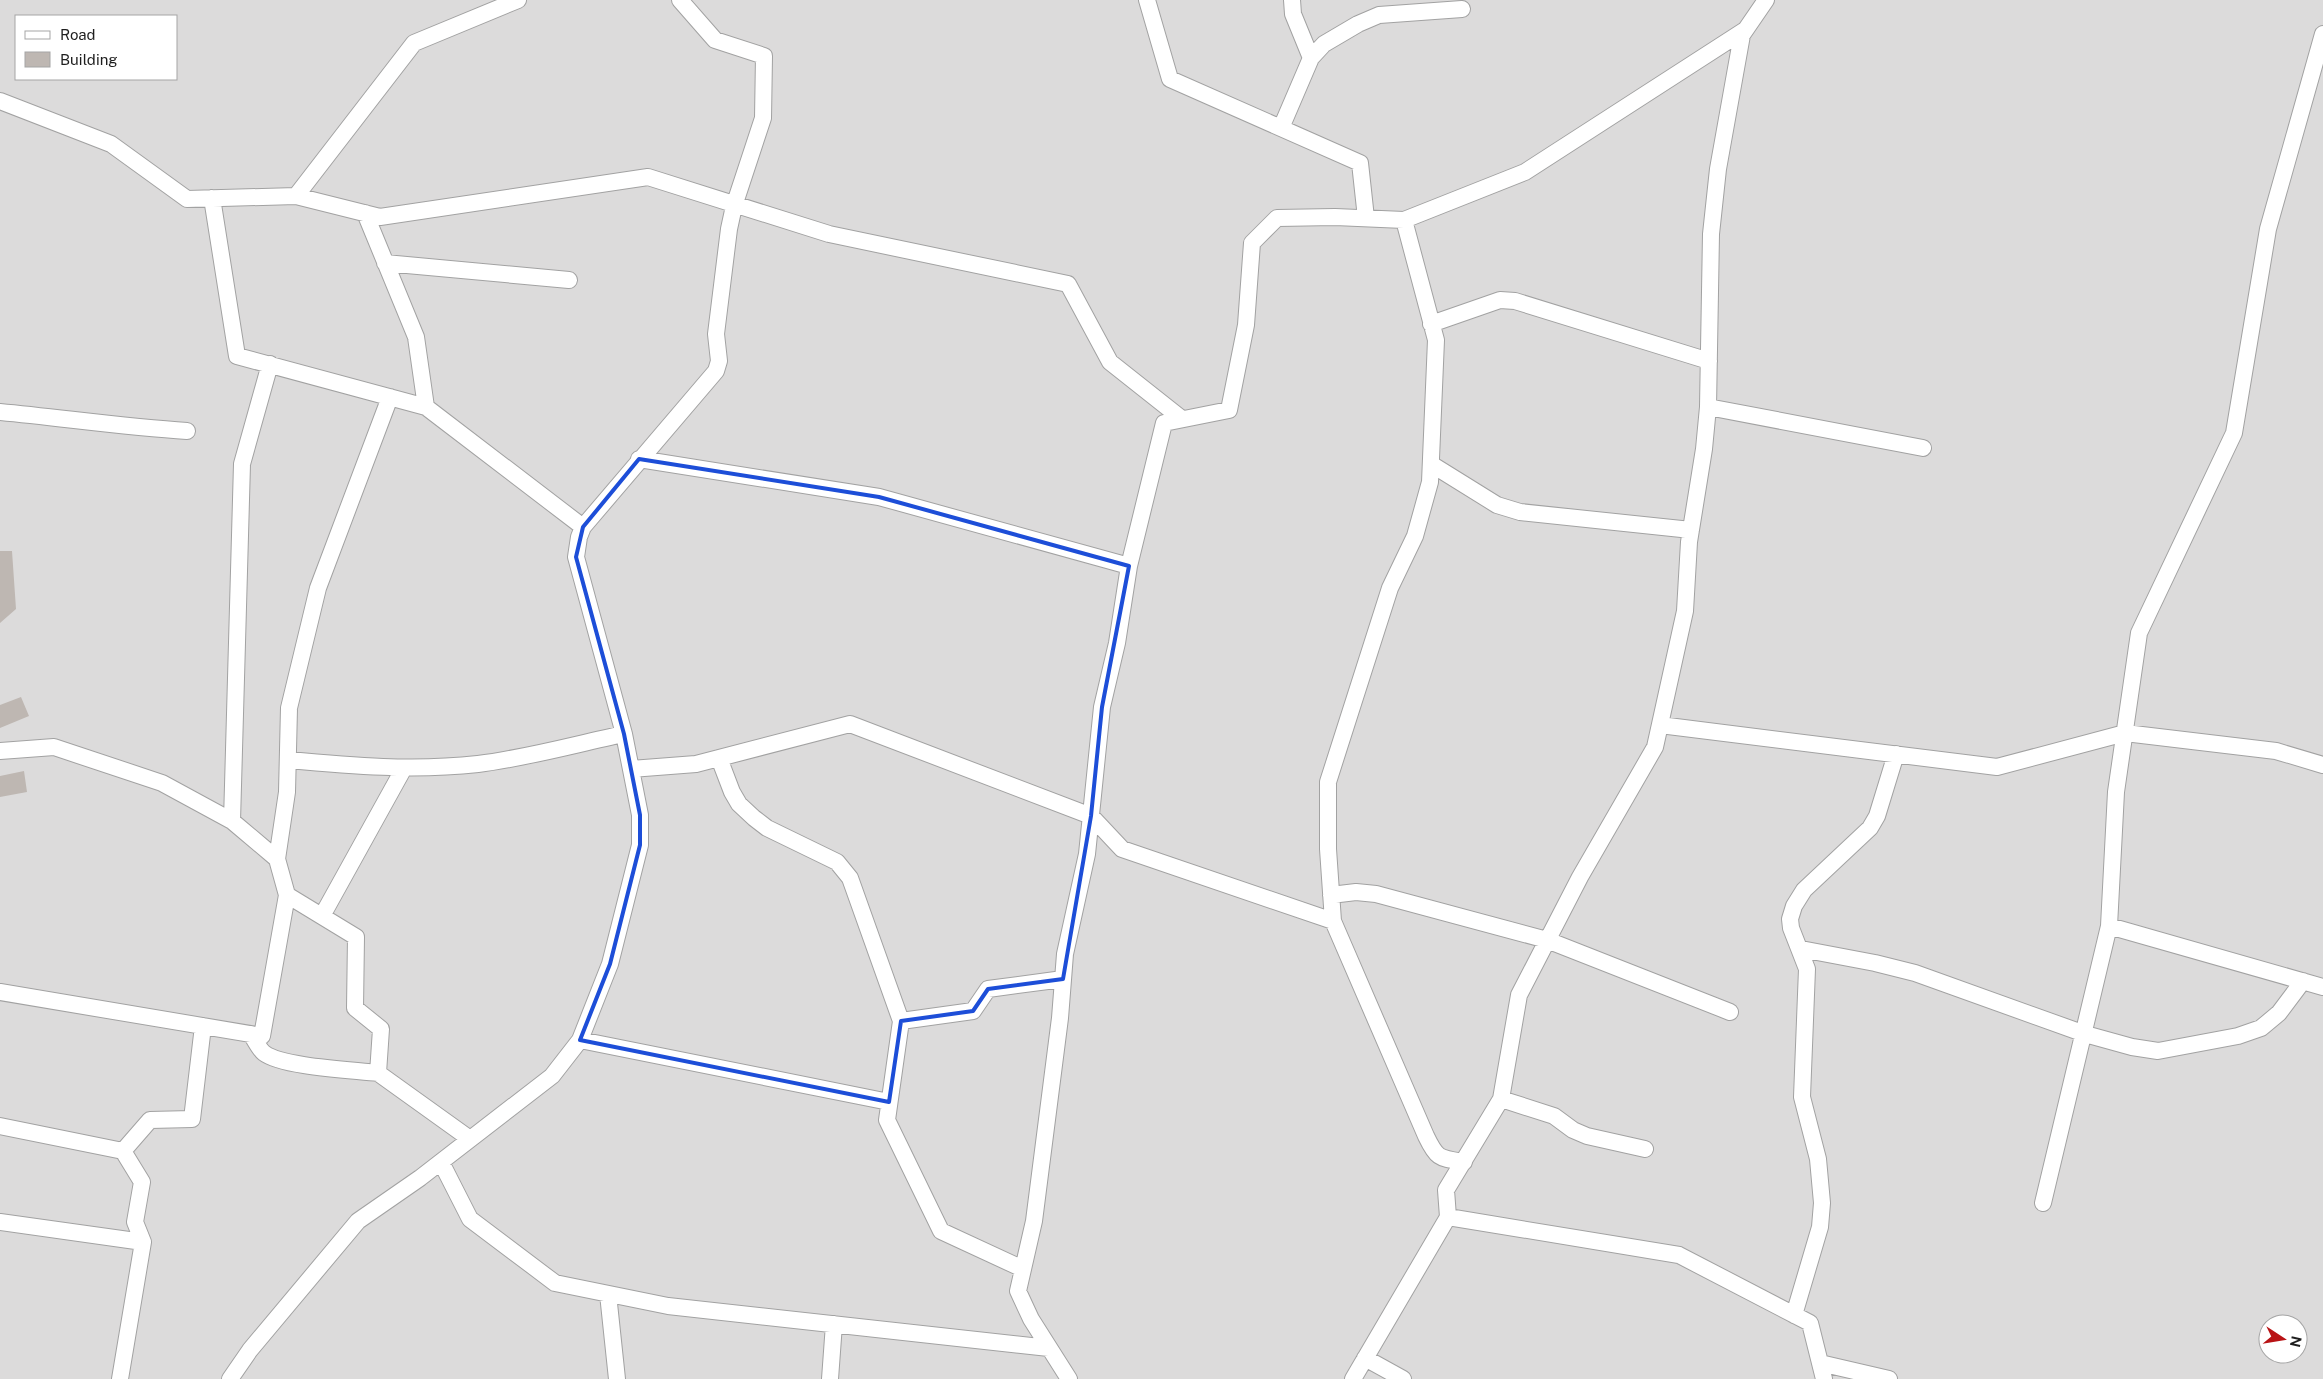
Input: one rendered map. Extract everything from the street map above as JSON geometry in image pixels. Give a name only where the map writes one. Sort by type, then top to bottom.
[{"type":"street","points":[[296,196],[414,43],[518,0]]},
{"type":"street","points":[[230,1379],[250,1350],[358,1221],[441,1162],[552,1076],[580,1040],[610,964],[640,845],[640,815],[624,734],[576,557],[578,538],[583,527],[716,371],[719,361],[716,334],[734,206],[763,118],[764,56],[715,40],[680,0]]},
{"type":"street","points":[[1147,0],[1170,79],[1360,163],[1366,218]]},
{"type":"street","points":[[1292,0],[1293,14],[1311,58]]},
{"type":"street","points":[[1353,1379],[1448,1217],[1446,1190],[1501,1099],[1518,995],[1580,877],[1655,748],[1685,611],[1691,530],[1704,449],[1708,408],[1711,234],[1723,141],[1742,35],[1766,0]]},
{"type":"street","points":[[1281,128],[1311,58],[1324,44],[1358,24],[1379,15],[1462,9]]},
{"type":"street","points":[[1069,1379],[1031,1319],[1018,1291],[1036,1203],[1060,1018],[1065,954],[1087,854],[1102,707],[1116,643],[1129,566],[1164,423],[1229,410],[1246,326],[1252,243],[1277,218],[1404,220],[1525,172],[1745,30]]},
{"type":"street","points":[[2043,1203],[2085,1034],[2109,926],[2116,792],[2139,633],[2234,433],[2268,228],[2323,34]]},
{"type":"street","points":[[0,101],[111,144],[187,198],[296,196],[380,217],[648,177],[734,206],[828,234],[1068,284],[1110,362],[1182,420]]},
{"type":"street","points":[[212,198],[237,356],[426,407],[583,527]]},
{"type":"street","points":[[365,213],[416,337],[426,407]]},
{"type":"street","points":[[1404,220],[1436,340],[1430,482],[1415,536],[1390,588],[1328,782],[1331,895],[1333,921],[1434,1154],[1439,1158],[1464,1162]]},
{"type":"street","points":[[385,263],[569,280]]},
{"type":"street","points":[[1431,324],[1500,300],[1515,302],[1708,361]]},
{"type":"street","points":[[232,821],[242,464],[270,364]]},
{"type":"street","points":[[0,992],[262,1036],[287,895],[277,859],[287,792],[289,708],[318,588],[390,397]]},
{"type":"street","points":[[1708,408],[1923,448]]},
{"type":"street","points":[[0,412],[105,422],[122,427],[188,431]]},
{"type":"street","points":[[640,459],[879,497],[1129,566]]},
{"type":"street","points":[[1431,464],[1498,505],[1520,512],[1691,530]]},
{"type":"street","points":[[631,769],[696,764],[850,724],[1091,816],[1122,850],[1333,921]]},
{"type":"street","points":[[1660,725],[1997,767],[2124,733],[2276,751],[2323,765]]},
{"type":"street","points":[[288,760],[385,768],[478,764],[624,734]]},
{"type":"street","points":[[0,751],[54,747],[162,783],[232,821],[277,859]]},
{"type":"street","points":[[1794,1315],[1820,1227],[1822,1203],[1818,1159],[1802,1097],[1808,982],[1801,949],[1791,928],[1790,919],[1794,906],[1804,890],[1870,828],[1877,816],[1896,754]]},
{"type":"street","points":[[719,758],[732,792],[740,804],[754,818],[767,828],[837,862],[850,878],[901,1021],[887,1120],[941,1232],[1023,1269]]},
{"type":"street","points":[[322,916],[404,768]]},
{"type":"street","points":[[1331,895],[1356,892],[1376,894],[1547,940],[1730,1012]]},
{"type":"street","points":[[287,895],[356,937],[356,1008],[381,1029],[378,1073]]},
{"type":"street","points":[[2109,926],[2323,986]]},
{"type":"street","points":[[1801,949],[1875,963],[1915,974],[2085,1034],[2132,1047],[2158,1051],[2238,1036],[2261,1028],[2279,1013],[2303,981]]},
{"type":"street","points":[[901,1021],[973,1011],[988,989],[1063,979]]},
{"type":"street","points":[[123,1151],[150,1120],[192,1119],[203,1026]]},
{"type":"street","points":[[251,1034],[263,1053],[273,1058],[290,1062],[378,1073],[470,1138]]},
{"type":"street","points":[[580,1040],[889,1102]]},
{"type":"street","points":[[1501,1099],[1554,1116],[1573,1130],[1587,1136],[1645,1149]]},
{"type":"street","points":[[0,1126],[123,1151],[142,1182],[135,1222],[143,1242],[120,1379]]},
{"type":"street","points":[[441,1162],[470,1219],[555,1283],[668,1306],[1049,1348]]},
{"type":"street","points":[[1448,1217],[1679,1255],[1810,1323],[1822,1371],[1889,1379]]},
{"type":"street","points":[[0,1222],[143,1242]]},
{"type":"street","points":[[608,1294],[617,1379]]},
{"type":"street","points":[[830,1379],[834,1324]]},
{"type":"street","points":[[1365,1358],[1403,1379]]},
{"type":"highlighted area","points":[[639,459],[879,497],[1129,566],[1102,707],[1091,816],[1063,979],[988,989],[973,1011],[901,1021],[889,1102],[580,1040],[610,964],[640,845],[640,815],[624,734],[576,557],[583,527]]},
{"type":"shaded area","points":[[0,0],[2323,0],[2323,1379],[0,1379]]},
{"type":"building","points":[[0,551],[12,551],[16,609],[0,623]]},
{"type":"building","points":[[21,697],[29,716],[0,728],[0,705]]},
{"type":"building","points":[[24,771],[27,792],[0,797],[0,776]]}]
